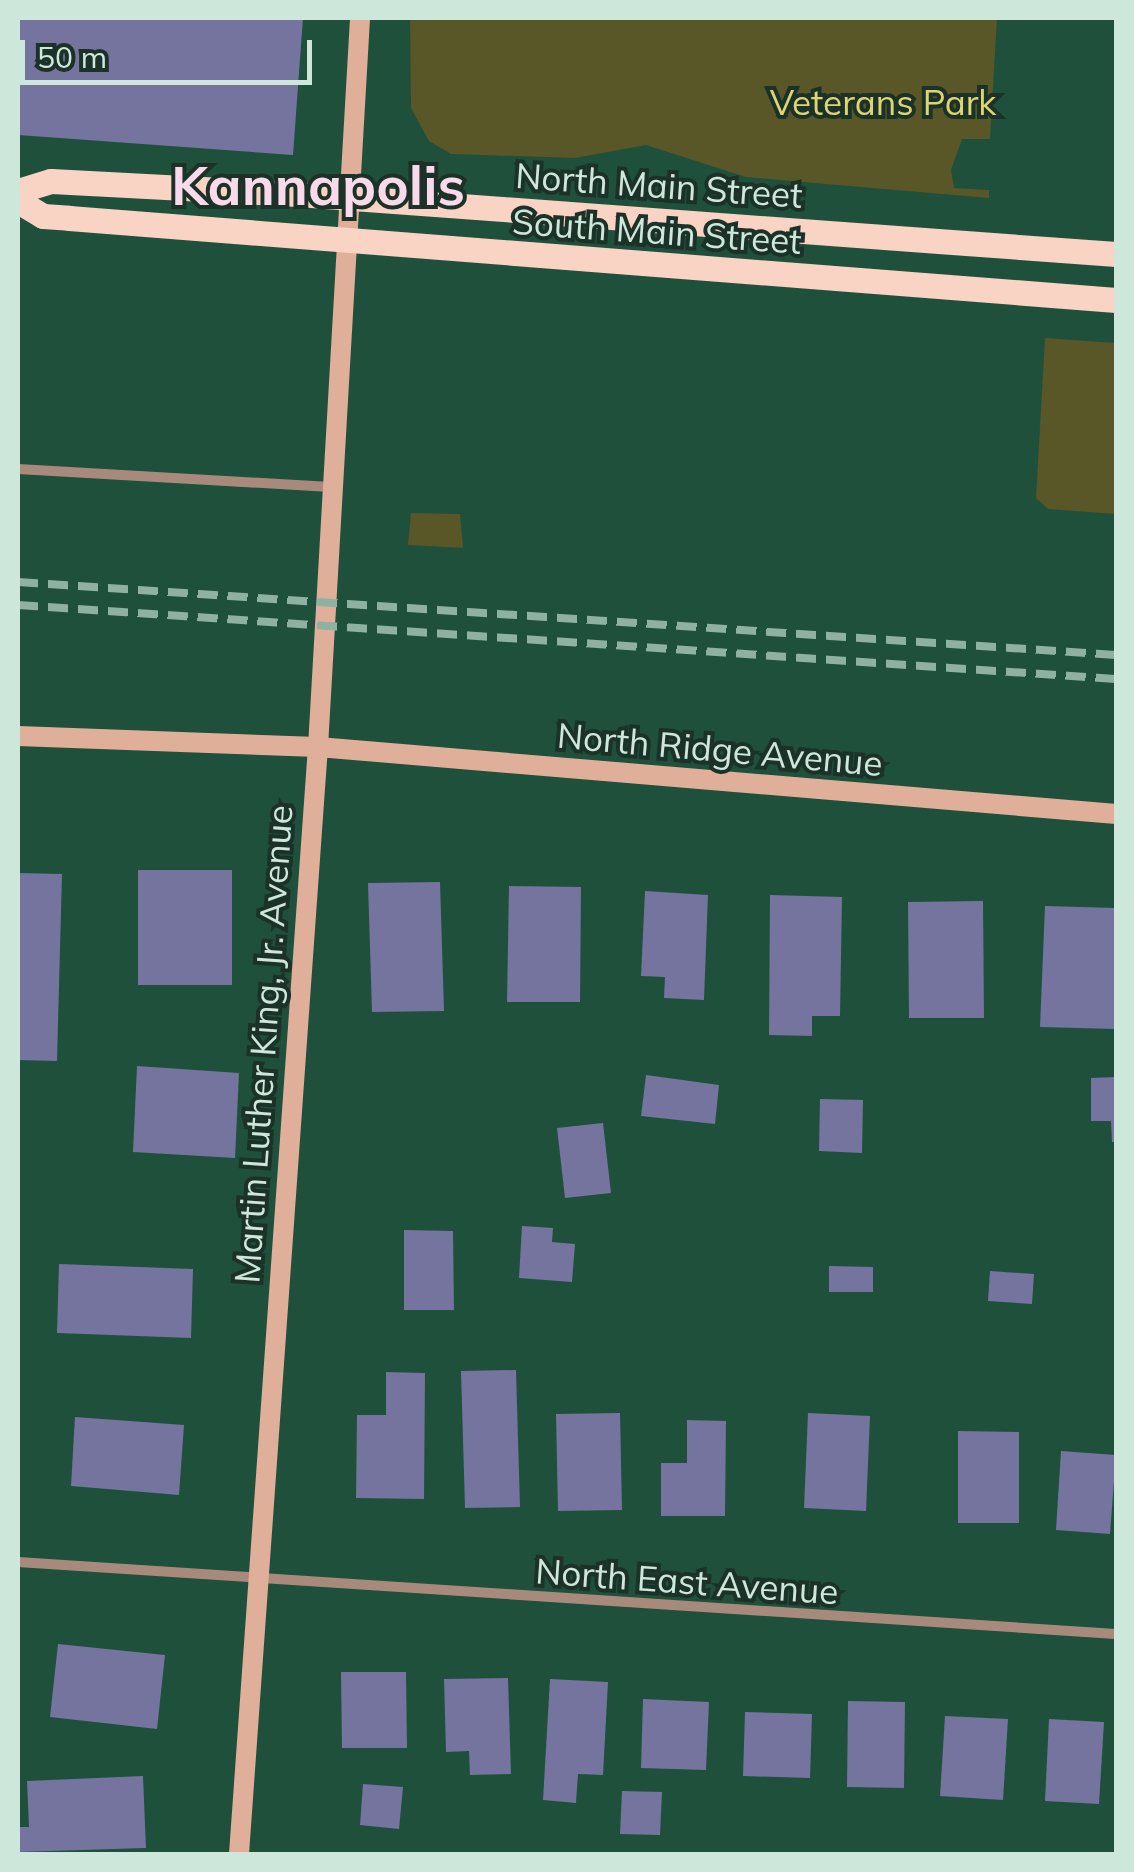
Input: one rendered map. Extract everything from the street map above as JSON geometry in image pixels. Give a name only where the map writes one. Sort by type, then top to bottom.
[{"type":"main road","name":"Martin Luther King, Jr. Avenue","points":[[239,1854],[254,1579],[318,747],[360,18]]},
{"type":"main road","name":"North Main Street","points":[[18,190],[51,181],[348,198],[1116,254]]},
{"type":"main road","name":"South Main Street","points":[[18,201],[55,217],[1116,300]]},
{"type":"main road","name":"North Ridge Avenue","points":[[18,736],[318,747],[1116,814]]},
{"type":"street","points":[[18,469],[330,487]]},
{"type":"street","name":"North East Avenue","points":[[18,1562],[1116,1634]]},
{"type":"green space","name":"Veterans Park","points":[[410,18],[997,18],[990,139],[962,139],[951,170],[954,188],[989,190],[989,198],[746,177],[646,145],[575,158],[451,154],[429,141],[411,108]]},
{"type":"green space","points":[[1045,338],[1116,343],[1116,514],[1048,509],[1036,498]]},
{"type":"green space","points":[[411,513],[460,514],[463,548],[408,545]]},
{"type":"building","points":[[18,18],[303,18],[293,155],[18,135]]},
{"type":"building","points":[[138,870],[232,870],[232,985],[138,985]]},
{"type":"building","points":[[18,873],[62,874],[57,1061],[18,1060]]},
{"type":"building","points":[[440,882],[444,1011],[372,1012],[368,883]]},
{"type":"building","points":[[509,886],[581,887],[580,1002],[507,1002]]},
{"type":"building","points":[[645,891],[708,895],[704,1000],[664,998],[665,977],[641,976]]},
{"type":"building","points":[[770,895],[842,897],[840,1016],[812,1016],[812,1036],[769,1035]]},
{"type":"building","points":[[983,901],[984,1018],[909,1018],[908,902]]},
{"type":"building","points":[[1045,906],[1116,908],[1116,1029],[1040,1027]]},
{"type":"building","points":[[137,1066],[239,1073],[235,1158],[133,1152]]},
{"type":"building","points":[[646,1075],[719,1085],[715,1124],[641,1116]]},
{"type":"building","points":[[1116,1077],[1116,1142],[1112,1142],[1111,1121],[1091,1121],[1091,1078]]},
{"type":"building","points":[[820,1099],[863,1100],[862,1153],[819,1151]]},
{"type":"building","points":[[603,1123],[611,1193],[565,1198],[557,1128]]},
{"type":"building","points":[[522,1226],[553,1228],[552,1242],[575,1244],[572,1282],[519,1278]]},
{"type":"building","points":[[404,1230],[453,1231],[454,1310],[404,1310]]},
{"type":"building","points":[[59,1264],[193,1269],[191,1338],[57,1333]]},
{"type":"building","points":[[829,1266],[873,1267],[873,1292],[829,1292]]},
{"type":"building","points":[[990,1271],[1034,1274],[1032,1304],[988,1301]]},
{"type":"building","points":[[516,1370],[520,1507],[465,1508],[461,1371]]},
{"type":"building","points":[[386,1372],[425,1373],[424,1499],[356,1498],[357,1415],[386,1415]]},
{"type":"building","points":[[620,1413],[622,1510],[558,1511],[556,1414]]},
{"type":"building","points":[[808,1413],[870,1416],[866,1511],[804,1508]]},
{"type":"building","points":[[75,1417],[184,1425],[179,1495],[71,1486]]},
{"type":"building","points":[[687,1420],[726,1421],[725,1516],[661,1516],[661,1463],[687,1463]]},
{"type":"building","points":[[958,1431],[1019,1432],[1019,1523],[958,1523]]},
{"type":"building","points":[[1061,1451],[1116,1455],[1110,1534],[1056,1530]]},
{"type":"building","points":[[58,1644],[165,1655],[157,1729],[50,1717]]},
{"type":"building","points":[[341,1672],[406,1672],[407,1748],[342,1748]]},
{"type":"building","points":[[508,1678],[511,1774],[470,1775],[469,1751],[446,1752],[444,1679]]},
{"type":"building","points":[[550,1679],[608,1682],[603,1775],[578,1774],[576,1803],[543,1800]]},
{"type":"building","points":[[643,1699],[709,1702],[706,1770],[641,1768]]},
{"type":"building","points":[[848,1701],[905,1702],[904,1788],[847,1787]]},
{"type":"building","points":[[745,1712],[812,1714],[810,1778],[743,1776]]},
{"type":"building","points":[[945,1716],[1008,1719],[1003,1800],[940,1796]]},
{"type":"building","points":[[1049,1719],[1104,1722],[1099,1804],[1045,1801]]},
{"type":"building","points":[[143,1776],[146,1848],[18,1852],[18,1827],[29,1827],[27,1781]]},
{"type":"building","points":[[363,1784],[403,1787],[399,1829],[360,1825]]},
{"type":"building","points":[[622,1791],[662,1792],[660,1835],[620,1834]]},
{"type":"railway","points":[[18,582],[1116,655]]},
{"type":"railway","points":[[18,605],[1116,679]]},
{"type":"district","name":"Kannapolis","points":[[318,185]]}]
